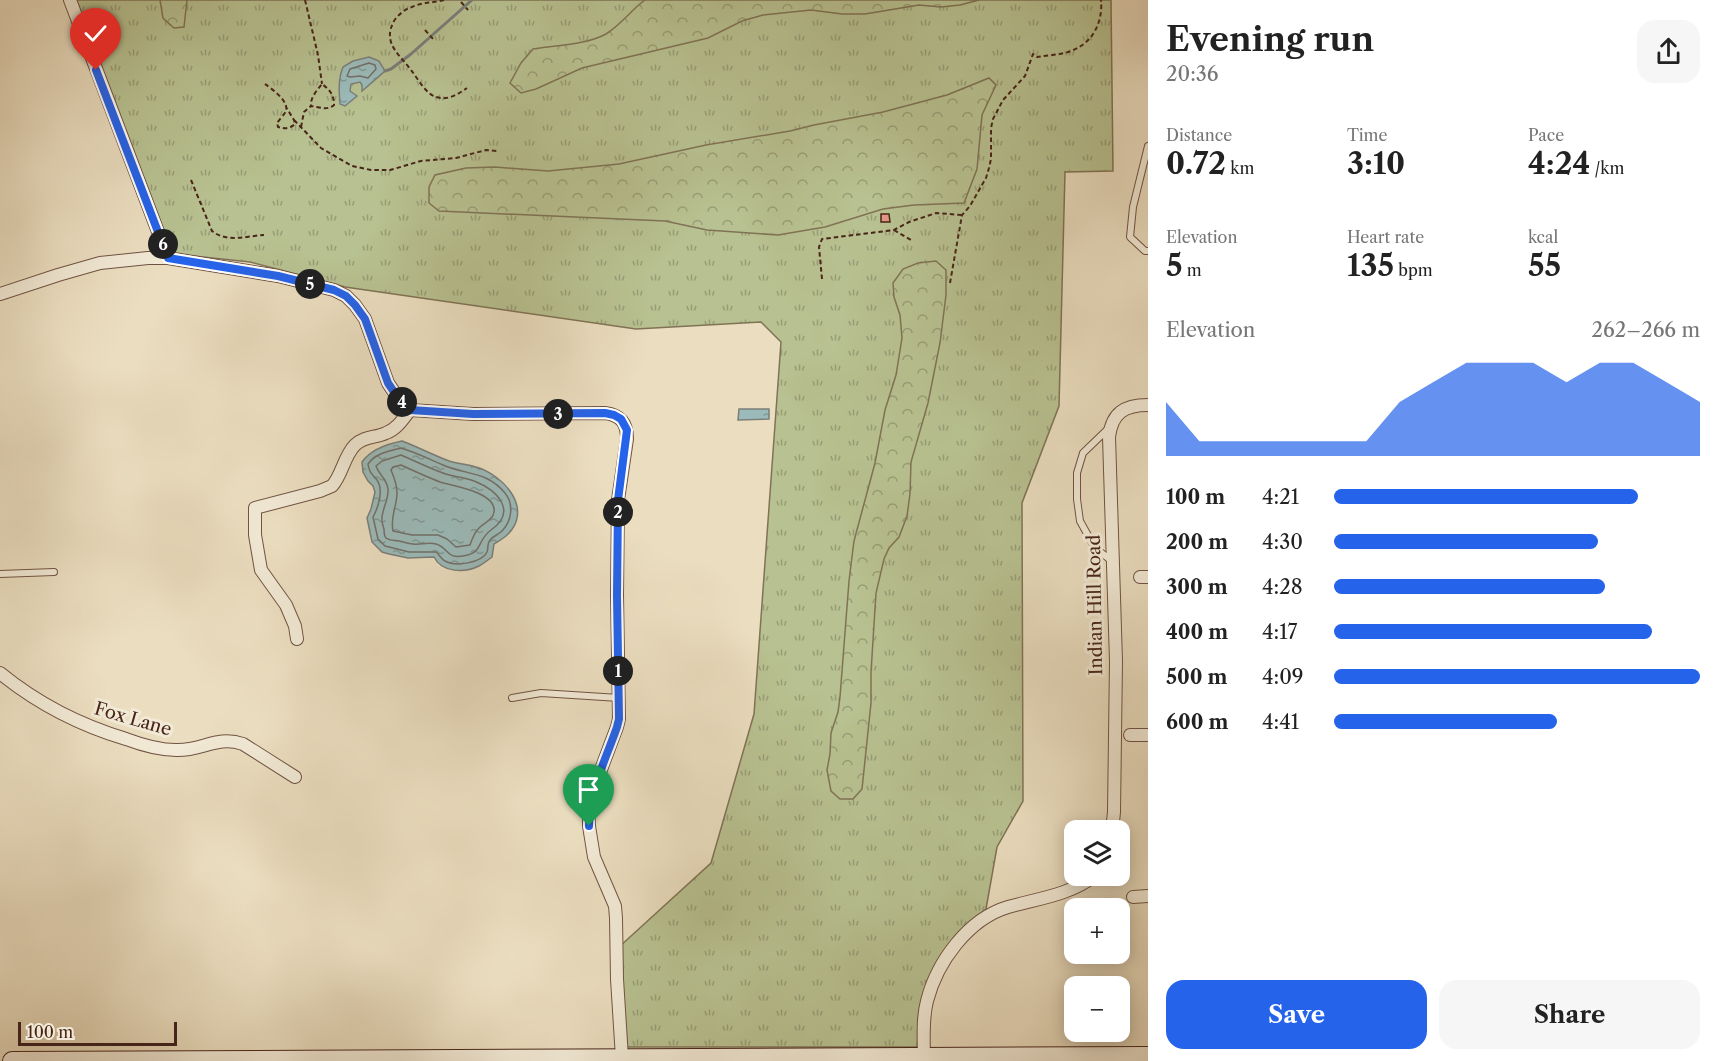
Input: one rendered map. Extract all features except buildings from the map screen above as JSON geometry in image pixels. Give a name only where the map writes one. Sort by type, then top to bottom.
[{"type":"street","points":[[70,0],[168,258]]},
{"type":"street","points":[[0,294],[100,263],[148,258],[168,258],[278,276],[334,290],[346,296],[355,305],[365,319],[388,383],[410,410],[473,414],[605,413],[621,419],[627,430],[627,439],[618,500],[619,698],[617,727],[591,796],[589,811],[594,857],[615,906],[621,1058]]},
{"type":"street","points":[[1110,427],[1119,413],[1128,407],[1148,405]]},
{"type":"street","points":[[297,639],[286,605],[261,570],[255,535],[255,508],[332,486],[352,448],[358,442],[392,431],[410,410]]},
{"type":"street","name":"Indian Hill Road","points":[[1110,427],[1116,661],[1113,820]]},
{"type":"street","name":"Fox Lane","points":[[0,673],[19,689],[58,713],[112,735],[156,748],[175,750],[190,749],[225,740],[235,741],[295,777]]},
{"type":"street","points":[[1130,735],[1148,735]]},
{"type":"street","points":[[924,1059],[926,1004],[932,986],[951,950],[962,936],[990,914],[1078,886]]},
{"type":"street","points":[[1133,897],[1148,896]]},
{"type":"street","points":[[12,1061],[924,1059],[1148,1056]]},
{"type":"lane","points":[[1148,146],[1133,207],[1130,237],[1145,251],[1148,251]]},
{"type":"lane","points":[[1110,427],[1083,453],[1077,473],[1077,499],[1080,521],[1095,548],[1113,562]]},
{"type":"lane","points":[[0,574],[54,572]]},
{"type":"lane","points":[[512,698],[541,693],[619,698]]},
{"type":"path","points":[[301,127],[304,111],[311,106],[324,109],[334,105],[332,93],[322,84],[318,54],[305,0]]},
{"type":"path","points":[[444,0],[411,7],[396,18],[389,33],[390,41],[398,55],[435,97],[446,99],[466,88]]},
{"type":"path","points":[[950,283],[962,215],[970,206],[986,178],[991,159],[991,128],[998,108],[1024,76],[1033,54],[1037,57],[1063,54],[1087,42],[1099,22],[1101,0]]},
{"type":"path","points":[[461,2],[468,10]]},
{"type":"path","points":[[425,30],[434,40]]},
{"type":"path","points":[[265,84],[279,94],[294,120],[308,136],[321,148],[352,166],[371,170],[390,170],[421,160],[456,158],[486,150],[497,151]]},
{"type":"path","points":[[311,106],[310,102],[322,84]]},
{"type":"path","points":[[286,107],[277,123],[278,127],[290,128],[295,124],[294,120]]},
{"type":"path","points":[[191,180],[212,231],[218,236],[230,239],[264,235]]},
{"type":"path","points":[[822,279],[819,247],[822,239],[894,230],[936,213],[962,215]]},
{"type":"path","points":[[894,230],[911,240]]},
{"type":"green space","points":[[75,0],[1111,0],[1113,171],[1065,172],[1059,406],[1022,503],[1023,801],[997,847],[986,909],[955,936],[935,968],[921,1005],[917,1047],[625,1047],[619,947],[711,863],[754,714],[781,342],[761,322],[636,329],[345,287],[250,262],[172,253]]},
{"type":"green space","points":[[160,0],[187,0],[184,27],[174,28],[163,18]]},
{"type":"green space","points":[[645,0],[979,0],[960,5],[941,7],[919,5],[865,14],[811,10],[763,15],[742,21],[708,38],[582,68],[536,89],[521,93],[510,83],[521,63],[533,49],[580,43],[598,38],[621,22]]},
{"type":"green space","points":[[989,78],[996,85],[982,115],[977,169],[964,203],[883,209],[825,227],[778,235],[707,230],[665,221],[439,211],[429,203],[429,187],[435,175],[466,168],[495,167],[548,171],[619,164],[706,145],[883,112],[947,95]]},
{"type":"green space","points":[[936,261],[946,270],[946,295],[940,343],[928,403],[911,462],[907,516],[899,537],[889,548],[884,559],[876,593],[871,703],[862,789],[853,799],[840,799],[831,791],[827,770],[831,733],[840,697],[854,541],[875,463],[885,410],[896,375],[902,338],[893,283],[903,269],[918,263]]},
{"type":"water","points":[[369,57],[379,61],[385,71],[362,91],[360,82],[351,84],[350,91],[357,96],[345,106],[340,104],[339,90],[343,67],[353,61]]},
{"type":"water","points":[[739,409],[769,409],[769,419],[738,420]]},
{"type":"water","points":[[402,441],[449,461],[487,471],[505,485],[517,505],[517,515],[514,526],[506,536],[494,544],[492,557],[473,568],[454,570],[442,566],[434,557],[408,558],[382,552],[372,542],[367,518],[375,492],[363,472],[362,462],[380,448]]},
{"type":"waterway","points":[[385,71],[411,54],[472,0]]},
{"type":"route","points":[[96,70],[168,258],[278,276],[334,290],[346,296],[365,319],[388,383],[410,410],[473,414],[605,413],[621,419],[625,425],[627,439],[618,500],[619,719],[591,796],[589,826]]}]
